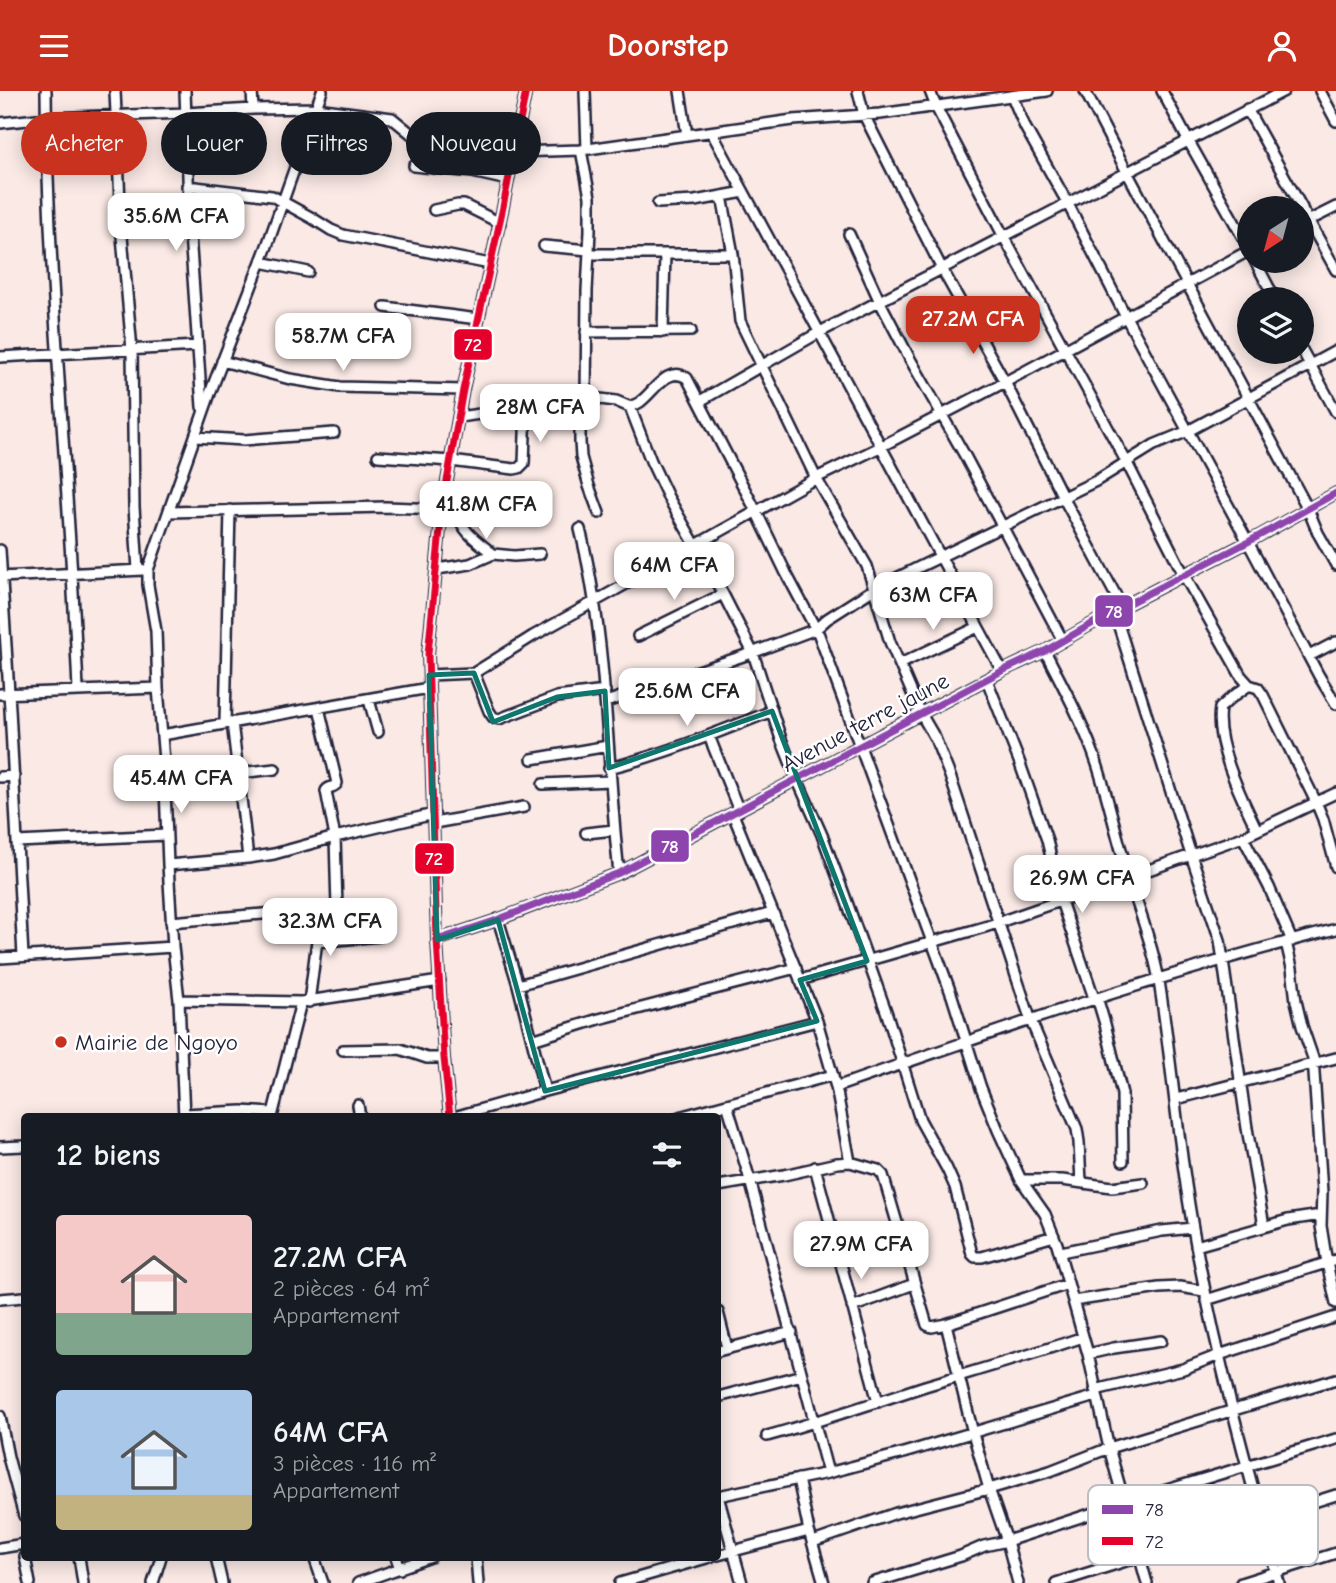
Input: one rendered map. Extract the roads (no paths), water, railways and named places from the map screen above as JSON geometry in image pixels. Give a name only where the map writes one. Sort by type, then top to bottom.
[{"type":"street","points":[[46,91],[46,112]]},
{"type":"street","points":[[116,91],[116,112]]},
{"type":"street","points":[[185,91],[186,112]]},
{"type":"street","points":[[252,91],[253,109]]},
{"type":"street","points":[[143,570],[169,512],[202,413],[261,262],[322,91]]},
{"type":"street","points":[[522,112],[526,91]]},
{"type":"street","points":[[585,91],[584,150],[590,197],[586,400],[580,428],[580,449],[599,513]]},
{"type":"street","points":[[680,91],[687,135]]},
{"type":"street","points":[[858,91],[864,115],[942,269],[1005,382],[1118,609],[1136,678],[1220,940],[1264,1227]]},
{"type":"street","points":[[930,91],[1004,237],[1127,463],[1184,575],[1241,676],[1263,695],[1323,819],[1336,867]]},
{"type":"street","points":[[541,149],[584,150],[793,120],[936,107],[998,95],[1012,96],[1047,91]]},
{"type":"street","points":[[1085,91],[1336,565]]},
{"type":"street","points":[[1162,91],[1237,227]]},
{"type":"street","points":[[700,401],[820,332],[1284,91]]},
{"type":"street","points":[[1320,91],[1336,121]]},
{"type":"street","points":[[1012,96],[1025,127],[1126,317],[1336,704]]},
{"type":"street","points":[[203,112],[316,108],[392,118],[406,129]]},
{"type":"street","points":[[1247,109],[1295,196]]},
{"type":"street","points":[[0,123],[21,121]]},
{"type":"street","points":[[712,133],[1002,671]]},
{"type":"street","points":[[47,175],[74,574],[79,690]]},
{"type":"street","points":[[119,175],[132,350],[134,507],[143,570],[156,631],[184,1113]]},
{"type":"street","points":[[187,175],[202,413]]},
{"type":"street","points":[[482,175],[508,180]]},
{"type":"street","points":[[451,1113],[444,1058],[440,981],[428,654],[442,509],[463,390],[509,175]]},
{"type":"street","points":[[187,186],[265,194],[343,235],[490,264]]},
{"type":"street","points":[[658,203],[695,201],[744,192]]},
{"type":"street","points":[[722,196],[733,254],[740,321],[816,478],[867,566],[890,642],[950,776],[1031,1021],[1077,1129],[1081,1182]]},
{"type":"street","points":[[434,210],[464,205],[500,223]]},
{"type":"street","points":[[1314,218],[1336,207]]},
{"type":"street","points":[[849,234],[880,302],[1063,641]]},
{"type":"street","points":[[1314,236],[1336,270]]},
{"type":"street","points":[[544,246],[589,252],[733,254]]},
{"type":"street","points":[[663,332],[665,254]]},
{"type":"street","points":[[429,675],[474,673],[533,636],[816,478],[1066,350],[1237,257]]},
{"type":"street","points":[[261,262],[308,272]]},
{"type":"street","points":[[386,307],[478,319]]},
{"type":"street","points":[[586,332],[691,331]]},
{"type":"street","points":[[0,357],[198,346]]},
{"type":"street","points":[[606,702],[816,629],[874,589],[1096,481],[1154,445],[1188,431],[1336,351]]},
{"type":"street","points":[[222,361],[290,379],[340,387],[463,390]]},
{"type":"street","points":[[1310,365],[1336,412]]},
{"type":"street","points":[[630,407],[640,401],[657,383],[668,377],[680,375],[687,378],[816,629],[932,943],[989,1109],[1021,1180],[1045,1214],[1060,1252],[1119,1485]]},
{"type":"street","points":[[459,417],[600,399],[616,401],[630,407],[668,498],[753,653],[781,739],[822,835],[903,1064],[920,1120],[955,1187],[973,1256],[982,1257],[1054,1236]]},
{"type":"street","points":[[378,456],[451,461],[514,470],[524,463],[526,407]]},
{"type":"street","points":[[195,437],[244,440],[334,433]]},
{"type":"street","name":"Avenue terre jaune","points":[[438,940],[620,873],[1002,671],[1045,651],[1336,493]]},
{"type":"street","points":[[169,512],[385,507],[442,509],[458,515],[468,534],[493,554]]},
{"type":"street","points":[[230,510],[228,723],[238,772],[248,858]]},
{"type":"street","points":[[580,529],[589,566],[605,691],[614,830],[620,873]]},
{"type":"street","points":[[0,550],[5,694],[14,776],[23,956]]},
{"type":"street","points":[[437,569],[470,564],[493,554],[540,554]]},
{"type":"street","points":[[1,577],[143,570]]},
{"type":"street","points":[[638,636],[723,594]]},
{"type":"street","points":[[900,664],[978,627]]},
{"type":"street","points":[[1309,656],[1336,642]]},
{"type":"street","points":[[1045,651],[1069,697],[1097,765],[1146,926],[1159,979],[1185,1183],[1205,1296],[1231,1410],[1252,1485]]},
{"type":"street","points":[[474,673],[489,711],[493,717],[499,719],[557,697],[605,691]]},
{"type":"street","points":[[987,680],[1047,841],[1061,901],[1105,1024],[1122,1094],[1123,1161]]},
{"type":"street","points":[[1249,685],[1220,708],[1219,722],[1227,757],[1257,831]]},
{"type":"street","points":[[5,694],[158,688]]},
{"type":"street","points":[[162,735],[429,688]]},
{"type":"street","points":[[369,699],[378,732]]},
{"type":"street","points":[[171,922],[334,910],[338,905],[335,837],[326,791],[337,783],[319,708]]},
{"type":"street","points":[[609,768],[709,736],[772,711]]},
{"type":"street","points":[[709,736],[772,913],[817,1021],[836,1087],[850,1162]]},
{"type":"street","points":[[532,759],[608,746]]},
{"type":"street","points":[[166,785],[203,777],[275,769]]},
{"type":"street","points":[[0,776],[14,776]]},
{"type":"street","points":[[543,784],[610,781]]},
{"type":"street","points":[[800,980],[932,943],[1061,901],[1243,837],[1336,793]]},
{"type":"street","points":[[168,865],[274,854],[335,837],[434,819],[524,807]]},
{"type":"street","points":[[1295,812],[1323,819]]},
{"type":"street","points":[[586,833],[614,830]]},
{"type":"street","points":[[17,842],[166,835]]},
{"type":"street","points":[[1243,837],[1269,887],[1289,941],[1296,1001],[1311,1049],[1322,1192],[1321,1226],[1331,1261],[1336,1303]]},
{"type":"street","points":[[273,1113],[305,1002],[321,910]]},
{"type":"street","points":[[518,985],[772,913]]},
{"type":"street","points":[[498,919],[545,1091]]},
{"type":"street","points":[[836,1087],[1094,998],[1336,929]]},
{"type":"street","points":[[317,942],[380,936]]},
{"type":"street","points":[[0,958],[173,947]]},
{"type":"street","points":[[532,1040],[599,1019],[796,968]]},
{"type":"street","points":[[179,1000],[305,1002],[440,981]]},
{"type":"street","points":[[466,1113],[817,1021]]},
{"type":"street","points":[[344,1050],[400,1049],[427,1058],[444,1058]]},
{"type":"street","points":[[1176,1099],[1336,1058]]},
{"type":"street","points":[[694,1113],[833,1075]]},
{"type":"street","points":[[727,1104],[792,1332],[828,1473]]},
{"type":"street","points":[[358,1105],[359,1113]]},
{"type":"street","points":[[213,1113],[257,1113]]},
{"type":"street","points":[[0,1147],[21,1146]]},
{"type":"street","points":[[721,1185],[850,1162],[878,1170],[883,1175],[927,1325],[932,1327],[1068,1284]]},
{"type":"street","points":[[816,1167],[878,1402]]},
{"type":"street","points":[[1021,1180],[1062,1179],[1112,1187],[1143,1183]]},
{"type":"street","points":[[1196,1246],[1288,1220],[1321,1215]]},
{"type":"street","points":[[1060,1252],[1162,1231],[1193,1228]]},
{"type":"street","points":[[1073,1301],[1159,1287],[1180,1287],[1205,1296],[1331,1261]]},
{"type":"street","points":[[852,1307],[914,1284]]},
{"type":"street","points":[[0,1299],[21,1297]]},
{"type":"street","points":[[721,1495],[828,1473],[900,1454],[1096,1393],[1184,1369],[1336,1317]]},
{"type":"street","points":[[946,1324],[972,1433],[1018,1583]]},
{"type":"street","points":[[722,1350],[792,1332]]},
{"type":"street","points":[[768,1436],[1083,1337]]},
{"type":"street","points":[[1088,1354],[1161,1341]]},
{"type":"street","points":[[721,1396],[802,1375]]},
{"type":"street","points":[[813,1542],[896,1513],[1050,1471],[1109,1448],[1336,1379]]},
{"type":"street","points":[[0,1416],[21,1505]]},
{"type":"street","points":[[1182,1485],[1336,1439]]},
{"type":"street","points":[[798,1479],[824,1583]]},
{"type":"street","points":[[1318,1501],[1336,1495]]},
{"type":"street","points":[[721,1508],[742,1583]]},
{"type":"street","points":[[872,1583],[1088,1515]]},
{"type":"street","points":[[721,1554],[809,1531]]},
{"type":"street","points":[[0,1548],[21,1550]]},
{"type":"street","points":[[1318,1559],[1336,1553]]},
{"type":"street","points":[[26,1561],[30,1583]]},
{"type":"street","points":[[80,1561],[83,1583]]},
{"type":"street","points":[[153,1583],[160,1561]]},
{"type":"street","points":[[217,1561],[222,1583]]},
{"type":"street","points":[[315,1561],[323,1583]]},
{"type":"street","points":[[398,1561],[400,1569]]},
{"type":"street","points":[[358,1583],[421,1561]]},
{"type":"street","points":[[476,1561],[478,1583]]},
{"type":"street","points":[[620,1583],[696,1561]]},
{"type":"street","points":[[1056,1583],[1114,1565]]},
{"type":"street","points":[[1142,1565],[1147,1583]]},
{"type":"street","points":[[1274,1565],[1279,1583]]},
{"type":"street","points":[[1241,1583],[1298,1565]]},
{"type":"place","name":"Mairie de Ngoyo","points":[[61,1042]]}]
